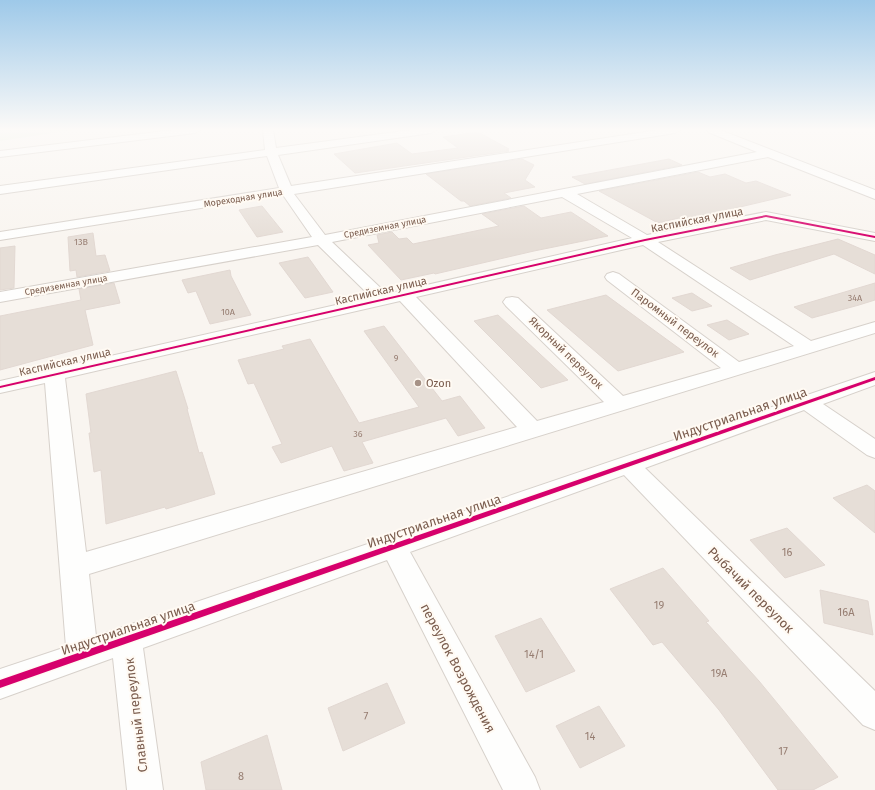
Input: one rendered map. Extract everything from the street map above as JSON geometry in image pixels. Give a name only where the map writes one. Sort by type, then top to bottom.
[{"type":"street","points":[[0,190],[165,167]]},
{"type":"street","points":[[277,167],[286,191],[321,240],[384,300]]},
{"type":"street","name":"Мореходная улица","points":[[0,236],[440,167]]},
{"type":"street","name":"Средиземная улица","points":[[0,297],[321,240],[698,167]]},
{"type":"street","points":[[804,167],[875,195]]},
{"type":"street","points":[[565,193],[645,240],[809,348]]},
{"type":"street","name":"Каспийская улица","points":[[0,387],[405,296],[645,240],[766,216],[875,237]]},
{"type":"street","name":"Паромный переулок","points":[[613,277],[737,370]]},
{"type":"street","points":[[405,296],[533,430]]},
{"type":"street","name":"Якорный переулок","points":[[512,302],[620,405]]},
{"type":"street","points":[[74,567],[737,370],[875,327]]},
{"type":"street","points":[[54,375],[82,656]]},
{"type":"street","name":"Индустриальная улица","points":[[0,684],[875,378]]},
{"type":"street","points":[[806,402],[875,450]]},
{"type":"street","name":"Рыбачий переулок","points":[[628,465],[875,714]]},
{"type":"street","name":"переулок Возрождения","points":[[394,547],[522,790]]},
{"type":"street","name":"Славный переулок","points":[[127,640],[145,790]]},
{"type":"building","points":[[348,167],[398,167],[355,173]]},
{"type":"building","points":[[472,167],[533,167],[525,180],[535,187],[504,193],[511,198],[470,206],[464,201],[461,201],[426,174]]},
{"type":"building","points":[[627,167],[672,167],[585,184],[572,177]]},
{"type":"building","points":[[698,172],[710,177],[725,174],[746,183],[756,181],[791,195],[706,215],[682,219],[679,218],[658,223],[599,191]]},
{"type":"building","points":[[262,206],[283,232],[257,237],[239,210]]},
{"type":"building","points":[[524,206],[541,218],[571,212],[608,236],[534,251],[435,274],[401,280],[368,245],[379,243],[377,235],[392,232],[399,239],[407,238],[413,244],[499,226],[482,214]]},
{"type":"building","points":[[93,233],[96,256],[105,255],[110,271],[77,277],[76,270],[70,271],[68,237]]},
{"type":"building","points":[[838,239],[875,255],[875,274],[834,254],[750,280],[730,268],[775,255]]},
{"type":"building","points":[[15,246],[14,288],[0,290],[0,248]]},
{"type":"building","points":[[308,257],[333,292],[305,298],[279,263]]},
{"type":"building","points":[[230,270],[231,276],[251,315],[210,324],[196,291],[188,293],[182,280]]},
{"type":"building","points":[[114,283],[120,303],[85,310],[93,345],[0,370],[0,316],[81,300],[79,289]]},
{"type":"building","points":[[875,283],[875,300],[859,305],[812,318],[794,307]]},
{"type":"building","points":[[692,293],[712,306],[692,311],[672,298]]},
{"type":"building","points":[[606,295],[684,352],[618,371],[547,310]]},
{"type":"building","points":[[498,315],[568,380],[541,388],[474,321]]},
{"type":"building","points":[[727,320],[749,334],[729,340],[707,325]]},
{"type":"building","points":[[384,326],[442,401],[460,396],[485,428],[458,436],[446,418],[362,442],[373,463],[344,471],[332,446],[281,463],[272,447],[282,444],[254,383],[248,384],[238,360],[284,349],[282,346],[310,339],[359,423],[419,407],[364,331]]},
{"type":"building","points":[[176,371],[188,409],[199,453],[202,452],[215,494],[166,509],[165,507],[106,524],[101,470],[94,472],[86,394]]},
{"type":"building","points":[[867,485],[875,491],[875,533],[833,498]]},
{"type":"building","points":[[787,528],[825,565],[785,578],[750,540]]},
{"type":"building","points":[[663,568],[709,621],[706,622],[759,681],[838,777],[813,790],[778,790],[719,710],[662,642],[653,645],[610,589]]},
{"type":"building","points":[[820,590],[868,601],[873,635],[824,623]]},
{"type":"building","points":[[541,618],[575,671],[526,692],[495,636]]},
{"type":"building","points":[[387,683],[405,723],[343,751],[328,708]]},
{"type":"building","points":[[599,706],[625,746],[580,768],[556,726]]},
{"type":"building","points":[[267,735],[282,790],[206,790],[201,762]]},
{"type":"cycle path","points":[[0,387],[645,240],[766,216],[875,237]]},
{"type":"cycle path","points":[[0,684],[875,378]]},
{"type":"place","name":"Ozon","points":[[418,383]]}]
